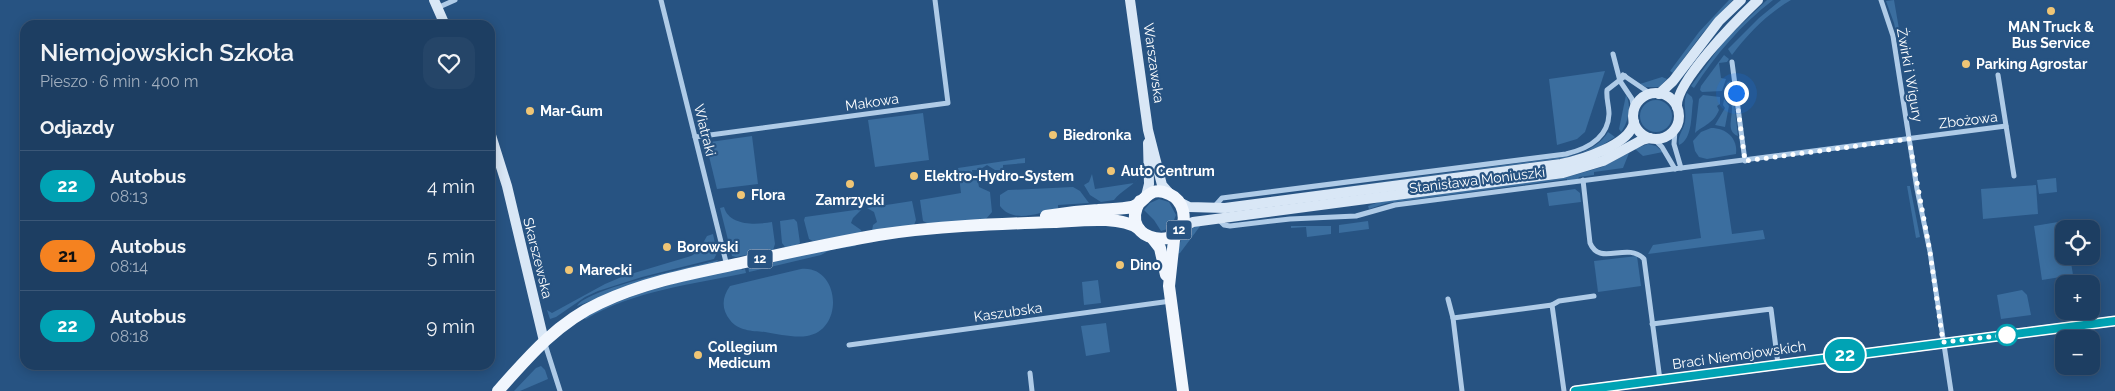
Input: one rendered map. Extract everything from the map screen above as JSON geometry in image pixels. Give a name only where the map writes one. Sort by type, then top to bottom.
[{"type":"main road","name":"Warszawska","points":[[1130,0],[1148,130],[1162,185],[1175,198]]},
{"type":"main road","points":[[1741,0],[1710,32],[1673,81],[1655,94],[1641,100],[1634,110],[1634,122],[1640,132],[1652,139],[1665,137],[1674,130],[1679,119],[1678,98],[1706,55],[1732,25],[1758,0]]},
{"type":"main road","points":[[436,4],[443,20]]},
{"type":"main road","points":[[1655,94],[1670,98],[1677,107]]},
{"type":"main road","name":"Stanisława Moniuszki","points":[[1177,231],[1215,213],[1571,162],[1607,148],[1632,128],[1634,122]]},
{"type":"main road","name":"Warszawska","points":[[1143,199],[1149,184],[1148,130]]},
{"type":"main road","name":"Stanisława Moniuszki","points":[[1175,198],[1189,207],[1215,213],[1563,173],[1602,161],[1642,140],[1652,139]]},
{"type":"main road","name":"Skarszewska","points":[[495,148],[507,186],[544,341]]},
{"type":"main road","name":"12","points":[[498,391],[544,341],[578,315],[612,298],[650,284],[878,235],[940,228],[1014,223],[1111,221],[1130,224],[1153,239],[1165,239],[1177,231],[1183,214],[1175,198],[1158,192],[1132,207],[1068,212],[1014,223]]},
{"type":"main road","points":[[1139,229],[1135,217],[1136,209],[1143,199]]},
{"type":"main road","points":[[1169,286],[1174,240],[1177,231]]},
{"type":"main road","points":[[1153,239],[1160,248],[1169,286],[1183,391]]},
{"type":"main road","name":"Braci Niemojowskich","points":[[1575,391],[2115,321]]},
{"type":"street","points":[[436,4],[455,0]]},
{"type":"street","name":"Wiatraki","points":[[661,0],[727,266]]},
{"type":"street","name":"Makowa","points":[[695,137],[948,103],[935,0]]},
{"type":"street","name":"Żwirki i Wigury","points":[[1881,0],[1893,36],[1909,139],[1930,252],[1951,391]]},
{"type":"street","points":[[1613,54],[1620,80],[1632,99],[1634,110]]},
{"type":"street","points":[[1732,62],[1745,161]]},
{"type":"street","points":[[1618,72],[1655,94]]},
{"type":"street","points":[[1998,75],[2014,176]]},
{"type":"street","name":"Stanisława Moniuszki","points":[[1625,76],[1607,90],[1609,113],[1602,134],[1592,144],[1576,151],[1222,198],[1215,213],[1224,225],[1230,226],[1290,219],[1356,216],[1387,206],[1753,160]]},
{"type":"street","name":"Zbożowa","points":[[1753,160],[2006,126]]},
{"type":"street","points":[[1674,130],[1678,168]]},
{"type":"street","points":[[1652,139],[1662,146],[1678,168]]},
{"type":"street","points":[[1583,180],[1590,243],[1594,250],[1602,254],[1632,251],[1644,259],[1660,380]]},
{"type":"street","points":[[1453,318],[1552,305],[1559,301],[1594,296]]},
{"type":"street","points":[[1448,299],[1453,318],[1462,391]]},
{"type":"street","name":"Kaszubska","points":[[848,345],[1171,301]]},
{"type":"street","points":[[1552,305],[1564,391]]},
{"type":"street","points":[[1652,324],[1770,310],[1778,364]]},
{"type":"street","name":"Skarszewska","points":[[544,341],[560,391]]},
{"type":"street","points":[[1030,373],[1032,391]]},
{"type":"shaded area","points":[[1729,0],[1733,0],[1701,35],[1673,73],[1670,71],[1699,32]]},
{"type":"shaded area","points":[[1767,0],[1773,0],[1730,41],[1711,63],[1694,88],[1691,86],[1724,41]]},
{"type":"shaded area","points":[[1781,0],[1791,0],[1758,25],[1732,55],[1728,49],[1759,18]]},
{"type":"shaded area","points":[[1894,0],[1903,52],[1900,50],[1894,23],[1886,1]]},
{"type":"shaded area","points":[[1724,55],[1729,59],[1727,62],[1719,63],[1721,78],[1726,79],[1722,91],[1702,92],[1700,90],[1701,86]]},
{"type":"shaded area","points":[[1605,71],[1585,132],[1577,139],[1557,145],[1549,79]]},
{"type":"shaded area","points":[[1662,77],[1667,79],[1659,87],[1646,87],[1640,84]]},
{"type":"shaded area","points":[[1730,81],[1732,84],[1738,136],[1732,130],[1732,107],[1724,93],[1727,83]]},
{"type":"shaded area","points":[[1687,93],[1692,97],[1693,101],[1690,126],[1687,137],[1679,145],[1679,136],[1685,122]]},
{"type":"shaded area","points":[[1626,95],[1629,104],[1628,114],[1626,124],[1621,132],[1619,129]]},
{"type":"shaded area","points":[[1703,95],[1720,97],[1720,104],[1717,106],[1719,110],[1711,121],[1695,133],[1699,99]]},
{"type":"shaded area","points":[[1724,99],[1729,106],[1725,127],[1715,125],[1725,108],[1723,105]]},
{"type":"shaded area","points":[[1656,100],[1662,101],[1667,105],[1671,110],[1671,122],[1667,127],[1662,131],[1656,132],[1650,131],[1645,127],[1641,122],[1640,116],[1641,110],[1645,105],[1650,101]]},
{"type":"shaded area","points":[[923,113],[929,160],[875,167],[868,120]]},
{"type":"shaded area","points":[[1711,128],[1722,130],[1730,135],[1735,143],[1736,154],[1707,159],[1699,157],[1695,151],[1693,141],[1701,132]]},
{"type":"shaded area","points":[[1608,132],[1615,137],[1599,147],[1565,158],[1231,202],[1564,157],[1589,149],[1604,138]]},
{"type":"shaded area","points":[[752,136],[758,184],[717,189],[707,148],[710,142]]},
{"type":"shaded area","points":[[1648,144],[1656,146],[1663,152],[1643,156],[1635,149]]},
{"type":"shaded area","points":[[1629,153],[1623,168],[1594,172],[1594,175],[1579,177],[1578,179],[1387,203],[1369,209],[1368,206],[1379,202],[1564,178],[1602,167]]},
{"type":"shaded area","points":[[1025,158],[1025,163],[1003,165],[1003,170],[995,170],[987,165],[979,170],[972,170],[973,177],[977,177],[979,187],[990,192],[992,212],[986,219],[929,224],[923,221],[920,200],[961,193],[958,168]]},
{"type":"shaded area","points":[[1723,172],[1732,234],[1763,230],[1765,239],[1648,254],[1653,245],[1701,238],[1692,174]]},
{"type":"shaded area","points":[[1092,174],[1095,189],[1134,183],[1114,200],[1101,202],[1090,195],[1084,185],[1089,182]]},
{"type":"shaded area","points":[[2056,178],[2057,192],[2039,194],[2037,180]]},
{"type":"shaded area","points":[[2036,185],[2038,214],[1983,219],[1981,189]]},
{"type":"shaded area","points":[[1907,186],[1910,186],[1920,237],[1916,238]]},
{"type":"shaded area","points":[[1073,187],[1080,191],[1089,203],[1058,205],[1058,208],[1027,216],[1012,215],[1000,206],[1000,195],[1008,190]]},
{"type":"shaded area","points":[[1575,189],[1580,193],[1581,202],[1549,206],[1547,193]]},
{"type":"shaded area","points":[[1159,199],[1169,202],[1176,215],[1171,228],[1161,231],[1144,210],[1150,203]]},
{"type":"shaded area","points":[[912,201],[916,220],[914,225],[872,231],[873,225],[877,222],[874,212],[867,208]]},
{"type":"shaded area","points":[[724,207],[731,218],[737,221],[751,224],[772,222],[775,244],[773,250],[746,257],[746,255],[732,256],[720,208]]},
{"type":"shaded area","points":[[862,209],[853,218],[851,223],[861,230],[862,233],[813,241],[809,239],[804,220],[805,217]]},
{"type":"shaded area","points":[[794,219],[797,222],[800,243],[795,246],[785,247],[782,243],[780,221]]},
{"type":"shaded area","points":[[1368,221],[1369,229],[1339,233],[1339,225]]},
{"type":"shaded area","points":[[2055,222],[2055,265],[2071,265],[2073,275],[2055,275],[2055,278],[2042,280],[2034,226]]},
{"type":"shaded area","points":[[1201,225],[1180,253],[1177,254],[1184,235],[1191,229]]},
{"type":"shaded area","points":[[1291,226],[1331,226],[1331,234],[1307,237],[1306,227],[1291,228]]},
{"type":"shaded area","points":[[713,234],[717,253],[714,259],[642,277],[598,291],[550,319],[547,310],[552,313],[605,284],[624,276],[691,256],[698,252],[707,236]]},
{"type":"shaded area","points":[[855,244],[856,246],[830,250],[821,255],[749,272],[748,266]]},
{"type":"shaded area","points":[[1637,256],[1641,286],[1598,292],[1594,261]]},
{"type":"shaded area","points":[[718,260],[716,263],[617,291],[577,306],[585,299],[620,285]]},
{"type":"shaded area","points":[[741,268],[742,270],[745,269],[746,273],[643,295],[604,309],[586,319],[584,318],[622,300],[641,293]]},
{"type":"shaded area","points":[[801,269],[814,270],[824,277],[830,287],[833,299],[832,311],[828,322],[819,331],[807,336],[786,336],[751,331],[733,324],[727,316],[724,299],[730,286]]},
{"type":"shaded area","points":[[1098,280],[1101,303],[1084,305],[1082,282]]},
{"type":"shaded area","points":[[2022,290],[2027,295],[2031,315],[2001,319],[1997,295]]},
{"type":"shaded area","points":[[1106,323],[1110,352],[1086,356],[1081,326]]},
{"type":"shaded area","points":[[541,366],[545,370],[548,379],[520,391],[514,391],[536,368]]},
{"type":"bus line","name":"22","points":[[1575,391],[2115,321]]},
{"type":"place","name":"MAN Truck & Bus Service","points":[[2051,11]]},
{"type":"place","name":"Parking Agrostar","points":[[1966,64]]},
{"type":"place","name":"Mar-Gum","points":[[530,111]]},
{"type":"place","name":"Biedronka","points":[[1053,135]]},
{"type":"place","name":"Auto Centrum","points":[[1111,171]]},
{"type":"place","name":"Elektro-Hydro-System","points":[[914,176]]},
{"type":"place","name":"Zamrzycki","points":[[850,184]]},
{"type":"place","name":"Flora","points":[[741,195]]},
{"type":"place","name":"Borowski","points":[[667,247]]},
{"type":"place","name":"Dino","points":[[1120,265]]},
{"type":"place","name":"Marecki","points":[[569,270]]},
{"type":"place","name":"Collegium Medicum","points":[[698,355]]},
{"type":"route","points":[[1736,93],[1745,161],[1909,139],[1930,252],[1943,342],[2007,335]]}]
